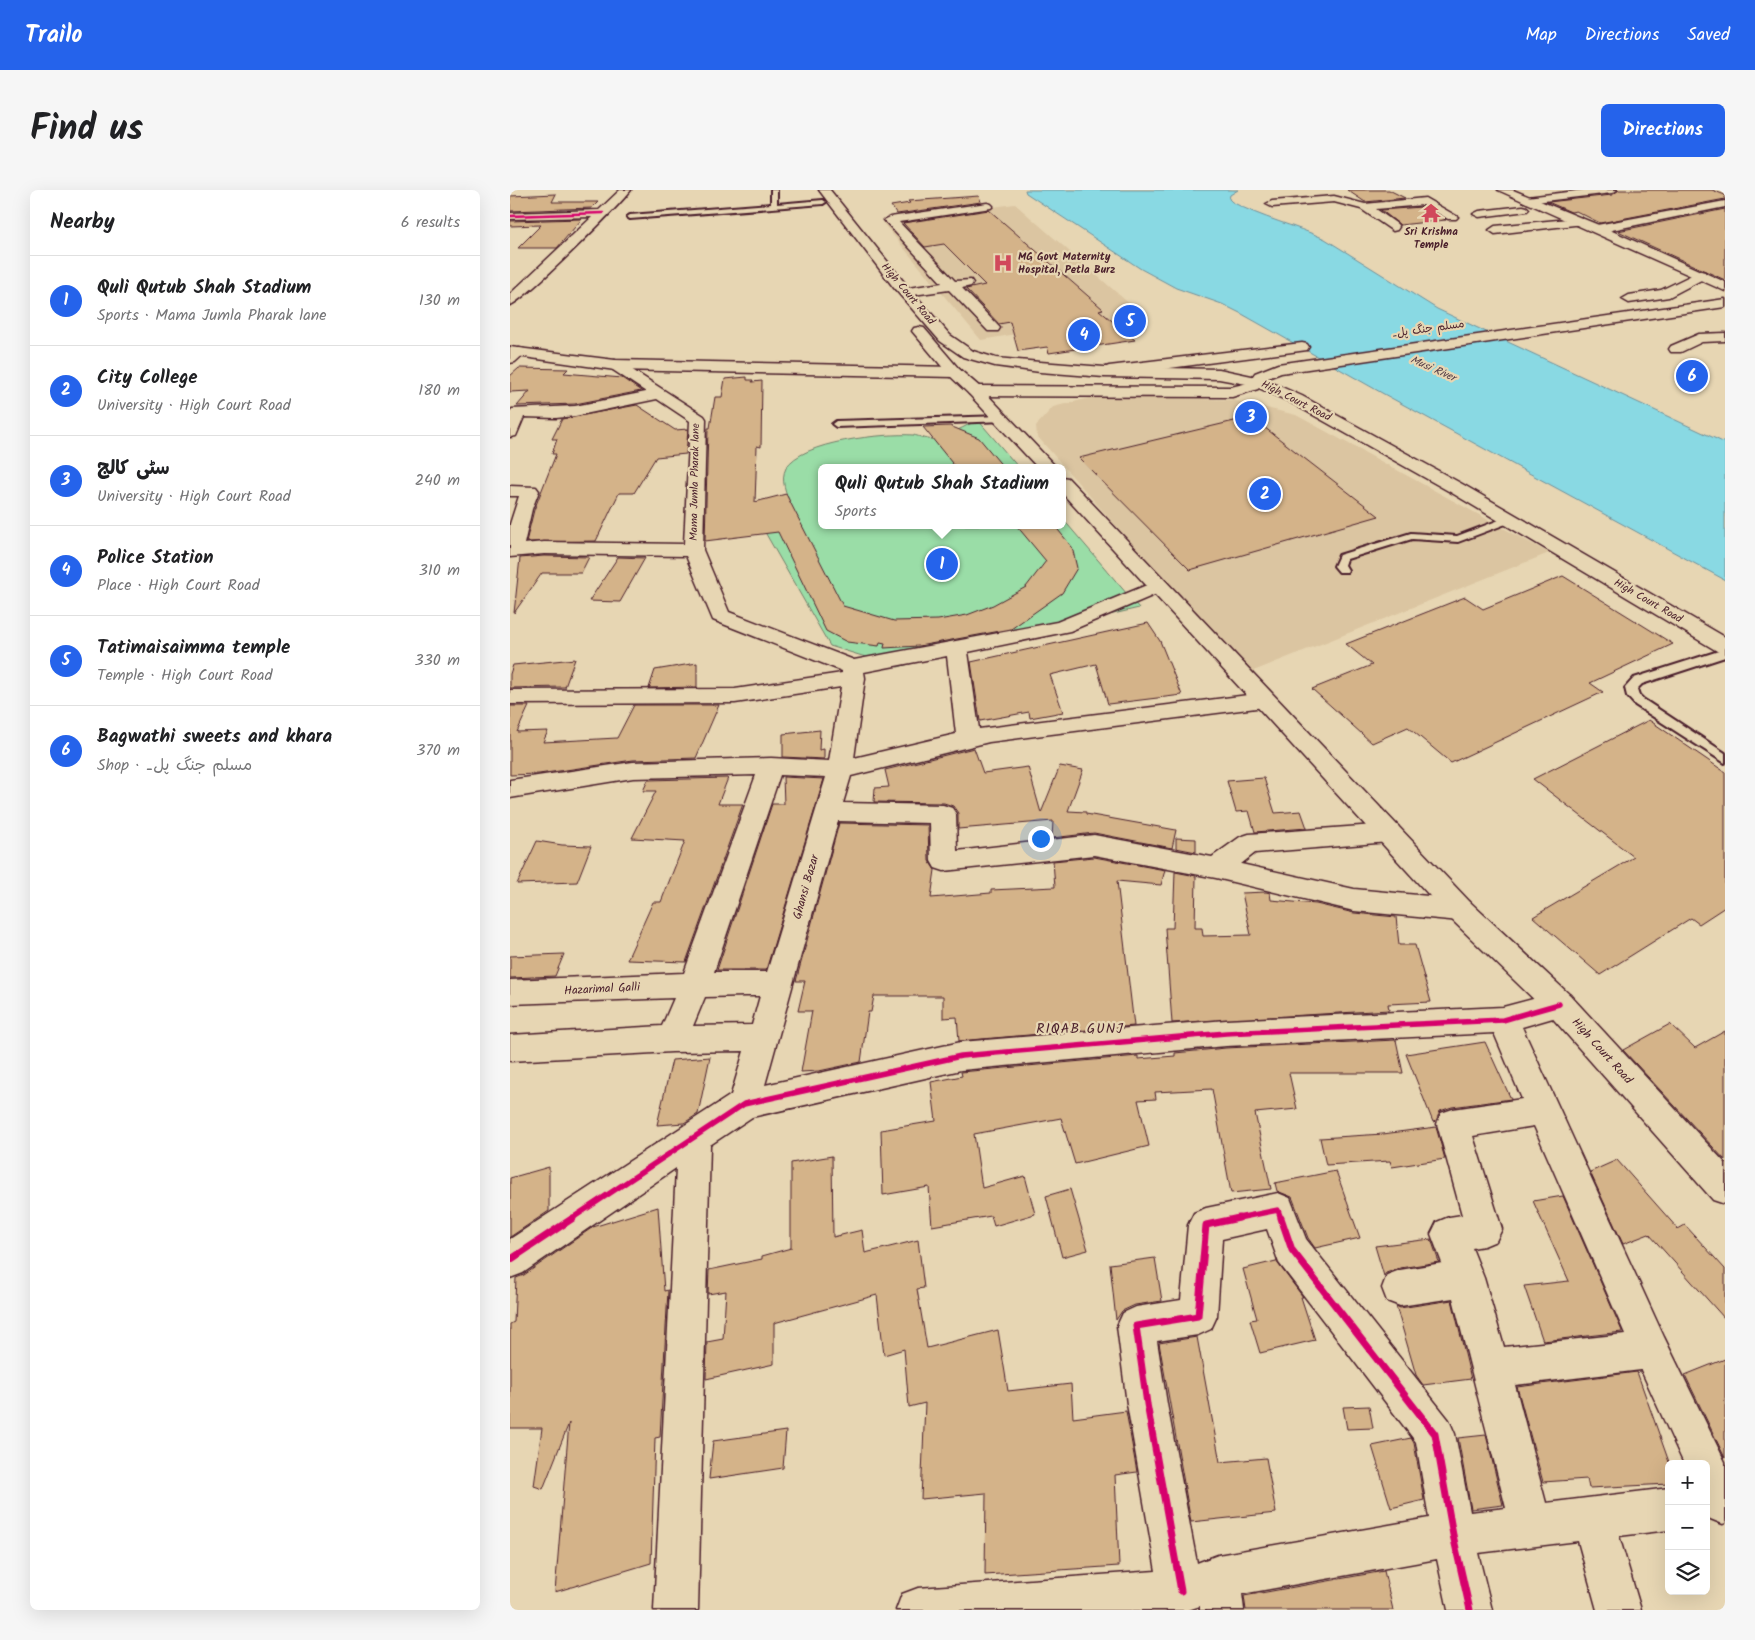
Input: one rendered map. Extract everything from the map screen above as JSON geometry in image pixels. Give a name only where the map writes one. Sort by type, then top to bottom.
[{"type":"main road","points":[[510,301],[626,190]]},
{"type":"main road","name":"High Court Road","points":[[813,190],[823,196],[945,338],[968,354],[996,362],[1082,371],[1219,374],[1256,381],[1296,399],[1510,519],[1725,646]]},
{"type":"main road","points":[[1334,199],[1349,190]]},
{"type":"main road","points":[[1503,190],[1597,229],[1725,287]]},
{"type":"main road","points":[[1527,200],[1612,190]]},
{"type":"main road","name":"High Court Road","points":[[823,196],[872,272]]},
{"type":"main road","points":[[1272,204],[1334,199],[1365,207],[1424,201],[1452,217]]},
{"type":"main road","points":[[1597,229],[1725,204]]},
{"type":"main road","points":[[987,206],[890,220],[993,328]]},
{"type":"main road","points":[[1479,214],[1542,206]]},
{"type":"main road","points":[[1365,207],[1392,227]]},
{"type":"main road","points":[[510,216],[603,212]]},
{"type":"main road","points":[[1495,230],[1579,222]]},
{"type":"main road","points":[[931,262],[946,260]]},
{"type":"main road","points":[[1620,301],[1664,294],[1700,275]]},
{"type":"main road","points":[[906,292],[972,282]]},
{"type":"main road","points":[[510,288],[526,287]]},
{"type":"main road","points":[[1664,294],[1694,308]]},
{"type":"main road","name":"مسلم جنگ پل۔","points":[[976,391],[1232,392],[1253,386],[1260,376],[1278,369],[1725,303]]},
{"type":"main road","name":"High Court Road","points":[[912,323],[954,372],[976,391],[1044,464]]},
{"type":"main road","points":[[1676,349],[1687,342],[1699,338],[1725,337]]},
{"type":"main road","points":[[871,371],[916,365],[930,354],[929,344]]},
{"type":"main road","points":[[1104,372],[1312,346]]},
{"type":"main road","points":[[513,354],[615,365],[1054,374],[1082,371]]},
{"type":"main road","name":"Mama Jumla Pharak lane","points":[[615,365],[698,419],[693,550],[720,616],[853,672]]},
{"type":"main road","points":[[510,432],[518,412],[556,413],[576,411],[659,394]]},
{"type":"main road","name":"High Court Road","points":[[1066,486],[1460,910],[1559,1004],[1725,1188]]},
{"type":"main road","points":[[510,491],[530,491],[512,550],[544,548],[693,550]]},
{"type":"main road","points":[[510,698],[735,696],[1063,627],[1159,586]]},
{"type":"main road","points":[[957,648],[968,739]]},
{"type":"main road","name":"Ghansi Bazar","points":[[744,1104],[840,770],[853,672]]},
{"type":"main road","points":[[510,788],[633,770],[770,766],[840,770],[989,734],[1264,700]]},
{"type":"main road","points":[[672,1039],[695,984],[770,766]]},
{"type":"main road","points":[[827,812],[942,814],[944,861],[1094,845],[1216,868],[1354,900],[1460,910]]},
{"type":"main road","points":[[1216,868],[1249,844],[1389,834]]},
{"type":"main road","name":"Hazarimal Galli","points":[[510,992],[608,990],[695,984],[778,984]]},
{"type":"main road","points":[[510,1260],[744,1104],[961,1056],[1226,1033],[1503,1020],[1559,1004]]},
{"type":"main road","points":[[1503,1020],[1542,1110],[1702,1460]]},
{"type":"main road","points":[[510,1048],[672,1039],[762,1038]]},
{"type":"main road","points":[[1531,1526],[1491,1368],[1466,1278],[1450,1234],[1484,1229],[1453,1124],[1542,1110]]},
{"type":"main road","points":[[676,1610],[694,1138]]},
{"type":"main road","points":[[1207,1593],[1147,1404],[1136,1326],[1198,1316],[1206,1225],[1278,1210],[1292,1250],[1435,1434],[1453,1535],[1470,1610]]},
{"type":"main road","points":[[1400,1288],[1466,1278]]},
{"type":"main road","points":[[1491,1368],[1651,1350]]},
{"type":"main road","points":[[918,1610],[1207,1593],[1453,1535],[1665,1509]]},
{"type":"main road","points":[[1593,1518],[1620,1610]]},
{"type":"lane","points":[[774,190],[774,206]]},
{"type":"lane","points":[[630,217],[774,206],[823,196]]},
{"type":"lane","points":[[836,424],[1004,420]]},
{"type":"lane","points":[[1343,570],[1339,566],[1343,557],[1411,536],[1458,539],[1510,519]]},
{"type":"lane","points":[[1725,653],[1638,681],[1631,688],[1633,696],[1639,702],[1725,758]]},
{"type":"shaded area","points":[[1015,204],[1140,313],[981,340],[882,222]]},
{"type":"shaded area","points":[[1098,396],[1233,400],[1296,415],[1549,553],[1246,674],[1066,469],[1066,464],[1062,464],[1037,436],[1036,426],[1053,407]]},
{"type":"green space","points":[[978,420],[1016,464],[818,464],[818,529],[1066,529],[1066,523],[1139,608],[973,647],[898,667],[830,646],[758,520],[791,505],[784,482],[786,468],[795,459],[808,451],[825,445],[864,437],[900,435],[936,439]]},
{"type":"water","name":"Musi River","points":[[1025,190],[1238,190],[1230,195],[1229,199],[1232,202],[1255,213],[1325,239],[1437,309],[1725,443],[1725,580],[1382,393],[1242,314],[1222,304],[1176,288],[1141,269],[1026,193]]},
{"type":"building","points":[[1347,190],[1389,190],[1405,198],[1365,202]]},
{"type":"building","points":[[1619,190],[1712,190],[1725,195],[1725,199],[1600,223],[1576,211],[1571,212],[1548,202],[1612,195]]},
{"type":"building","points":[[556,194],[552,202],[598,202],[592,208],[510,211],[510,196]]},
{"type":"building","points":[[979,196],[981,202],[897,214],[891,206],[910,203],[908,201]]},
{"type":"building","points":[[1422,207],[1446,220],[1400,225],[1381,210]]},
{"type":"building","points":[[1725,209],[1725,280],[1618,231]]},
{"type":"building","points":[[989,210],[1103,309],[1099,310],[1135,340],[1049,353],[1047,347],[1018,351],[1010,322],[999,324],[966,289],[985,285],[944,244],[925,247],[903,223]]},
{"type":"building","points":[[582,219],[557,248],[518,248],[541,225],[510,226],[510,221]]},
{"type":"building","points":[[519,368],[568,369],[564,373],[622,378],[641,391],[575,404],[517,406],[530,391],[510,392],[510,376]]},
{"type":"building","points":[[747,377],[747,380],[753,380],[752,382],[762,381],[761,447],[757,446],[755,502],[786,494],[843,606],[894,621],[938,620],[967,615],[993,605],[1026,587],[1046,561],[1019,529],[1057,529],[1072,547],[1077,568],[1062,593],[1011,629],[919,646],[884,648],[885,643],[880,642],[879,646],[847,642],[826,631],[778,532],[705,541],[708,428],[710,428],[715,397],[722,397],[725,379]]},
{"type":"building","points":[[637,405],[675,430],[688,429],[686,454],[656,457],[634,493],[619,493],[596,541],[526,542],[534,510],[556,454],[552,454],[557,439],[552,439],[562,419]]},
{"type":"building","points":[[1251,417],[1379,516],[1190,570],[1079,458]]},
{"type":"building","points":[[950,426],[979,438],[1001,464],[953,464],[923,427]]},
{"type":"building","points":[[544,556],[589,557],[581,573],[542,573],[514,613],[520,558]]},
{"type":"building","points":[[618,557],[645,558],[620,602],[589,601]]},
{"type":"building","points":[[1563,576],[1673,644],[1590,683],[1603,692],[1451,763],[1408,727],[1372,743],[1312,689],[1372,665],[1346,644],[1465,597],[1483,609]]},
{"type":"building","points":[[1148,623],[1160,641],[1182,695],[1108,704],[1096,664],[1050,675],[1063,712],[1030,718],[1029,712],[980,721],[971,662]]},
{"type":"building","points":[[575,659],[565,687],[510,688],[510,674],[513,665]]},
{"type":"building","points":[[697,663],[697,687],[649,688],[655,670]]},
{"type":"building","points":[[634,705],[719,705],[696,758],[633,760],[539,774],[510,775],[510,706],[529,706],[517,732],[548,731],[543,742],[617,738]]},
{"type":"building","points":[[1649,720],[1725,772],[1725,907],[1699,924],[1691,918],[1600,975],[1533,917],[1634,857],[1533,779]]},
{"type":"building","points":[[820,730],[819,750],[824,749],[824,759],[783,757],[783,734]]},
{"type":"building","points":[[974,748],[983,773],[1028,767],[1041,813],[1060,766],[1083,770],[1068,811],[1086,812],[1086,814],[1176,830],[1172,848],[1094,833],[1052,838],[1053,821],[958,829],[958,813],[953,806],[944,803],[874,802],[875,788],[889,787],[885,770]]},
{"type":"building","points":[[783,777],[824,779],[766,970],[717,970],[772,804],[784,804]]},
{"type":"building","points":[[728,778],[718,804],[743,804],[686,962],[627,960],[653,902],[661,902],[685,841],[632,838],[656,791],[643,791],[648,780]]},
{"type":"building","points":[[1264,778],[1275,813],[1301,811],[1307,828],[1255,832],[1249,811],[1236,812],[1227,781]]},
{"type":"building","points":[[839,823],[928,825],[929,861],[935,870],[931,898],[991,893],[991,890],[1055,887],[1053,861],[1094,857],[1165,870],[1161,885],[1117,881],[1134,1026],[959,1041],[957,1017],[943,1018],[943,996],[874,996],[871,1012],[868,1012],[861,1062],[819,1071],[801,1072],[812,1011],[798,1011],[805,981],[796,981]]},
{"type":"building","points":[[1176,838],[1196,839],[1196,852],[1176,848]]},
{"type":"building","points":[[537,841],[562,845],[591,846],[577,882],[517,884]]},
{"type":"building","points":[[1175,872],[1196,876],[1195,928],[1202,928],[1203,936],[1251,935],[1242,893],[1266,892],[1270,893],[1271,900],[1316,904],[1354,913],[1396,917],[1399,945],[1415,945],[1431,1002],[1388,1004],[1389,1010],[1172,1023],[1165,928],[1173,928]]},
{"type":"building","points":[[564,954],[555,976],[510,978],[510,956]]},
{"type":"building","points":[[1670,1024],[1695,1048],[1725,1031],[1725,1160],[1623,1050]]},
{"type":"building","points":[[1396,1040],[1403,1073],[1289,1073],[1297,1109],[1255,1113],[1271,1189],[1231,1193],[1212,1089],[1155,1092],[1156,1099],[1138,1100],[1149,1146],[1075,1164],[1061,1118],[974,1134],[982,1188],[1025,1176],[1035,1214],[994,1226],[991,1216],[932,1226],[929,1187],[883,1195],[881,1130],[936,1121],[931,1082],[962,1076],[961,1072],[1138,1056],[1138,1059],[1175,1056],[1175,1053],[1226,1048]]},
{"type":"building","points":[[1485,1042],[1511,1099],[1452,1107],[1440,1111],[1436,1121],[1433,1122],[1406,1054]]},
{"type":"building","points":[[710,1057],[698,1114],[684,1123],[657,1125],[672,1060]]},
{"type":"building","points":[[1436,1127],[1445,1159],[1392,1167],[1390,1161],[1326,1165],[1320,1138],[1383,1134]]},
{"type":"building","points":[[832,1156],[833,1237],[862,1230],[865,1253],[918,1240],[924,1288],[917,1289],[927,1348],[998,1330],[1008,1391],[1071,1384],[1073,1418],[1126,1411],[1137,1472],[1115,1475],[1119,1566],[985,1575],[986,1493],[921,1499],[925,1403],[909,1407],[904,1349],[884,1355],[877,1295],[774,1323],[774,1364],[706,1379],[707,1342],[723,1339],[726,1291],[708,1294],[709,1270],[762,1259],[762,1256],[791,1248],[791,1163]]},
{"type":"building","points":[[1617,1160],[1678,1229],[1685,1225],[1725,1269],[1725,1319],[1649,1234],[1623,1244],[1590,1172]]},
{"type":"building","points":[[549,1167],[549,1211],[510,1237],[510,1178]]},
{"type":"building","points":[[1336,1171],[1360,1238],[1315,1248],[1308,1238],[1292,1197],[1277,1191],[1275,1183]]},
{"type":"building","points":[[1070,1189],[1088,1250],[1062,1257],[1046,1196]]},
{"type":"building","points":[[1563,1196],[1622,1332],[1543,1341],[1524,1286],[1569,1281],[1533,1201]]},
{"type":"building","points":[[658,1207],[664,1291],[668,1290],[660,1437],[655,1438],[651,1563],[555,1592],[569,1423],[543,1489],[534,1486],[542,1428],[510,1428],[510,1324],[514,1322],[516,1278],[524,1275],[593,1227]]},
{"type":"building","points":[[1431,1239],[1439,1262],[1400,1268],[1386,1273],[1384,1276],[1375,1246]]},
{"type":"building","points":[[1155,1258],[1162,1301],[1135,1305],[1122,1311],[1116,1320],[1110,1264]]},
{"type":"building","points":[[1276,1261],[1303,1297],[1301,1297],[1315,1340],[1260,1353],[1250,1320],[1257,1319],[1243,1269]]},
{"type":"building","points":[[1452,1300],[1471,1379],[1423,1385],[1416,1375],[1396,1306],[1400,1308]]},
{"type":"building","points":[[1197,1337],[1220,1462],[1266,1458],[1276,1513],[1191,1522],[1159,1343]]},
{"type":"building","points":[[1725,1359],[1725,1458],[1685,1375]]},
{"type":"building","points":[[1637,1372],[1668,1460],[1665,1460],[1665,1484],[1589,1488],[1587,1479],[1543,1482],[1517,1387]]},
{"type":"building","points":[[1369,1406],[1373,1428],[1347,1429],[1343,1407]]},
{"type":"building","points":[[786,1431],[783,1468],[709,1479],[713,1441]]},
{"type":"building","points":[[1486,1435],[1503,1505],[1471,1509],[1458,1438]]},
{"type":"building","points":[[1411,1438],[1414,1443],[1424,1500],[1391,1508],[1372,1446]]},
{"type":"building","points":[[1384,1571],[1393,1610],[1246,1610],[1244,1596]]},
{"type":"cycle path","points":[[510,216],[603,213]]},
{"type":"cycle path","points":[[510,1260],[744,1104],[961,1056],[1226,1033],[1503,1020],[1559,1004]]},
{"type":"cycle path","points":[[1181,1591],[1147,1404],[1136,1326],[1198,1316],[1206,1225],[1278,1210],[1292,1250],[1435,1434],[1453,1535],[1470,1610]]},
{"type":"place","name":"Sri Krishna Temple","points":[[1431,213]]},
{"type":"place","name":"MG Govt Maternity Hospital, Petla Burz","points":[[1003,263]]},
{"type":"place","name":"Tatimaisaimma temple","points":[[1130,321]]},
{"type":"place","name":"Police Station","points":[[1084,335]]},
{"type":"place","name":"Bagwathi sweets and khara","points":[[1692,376]]},
{"type":"place","name":"سٹی کالج","points":[[1251,417]]},
{"type":"place","name":"City College","points":[[1265,494]]},
{"type":"place","name":"Quli Qutub Shah Stadium","points":[[942,564]]},
{"type":"district","name":"RIQAB GUNJ","points":[[1080,1029]]}]
